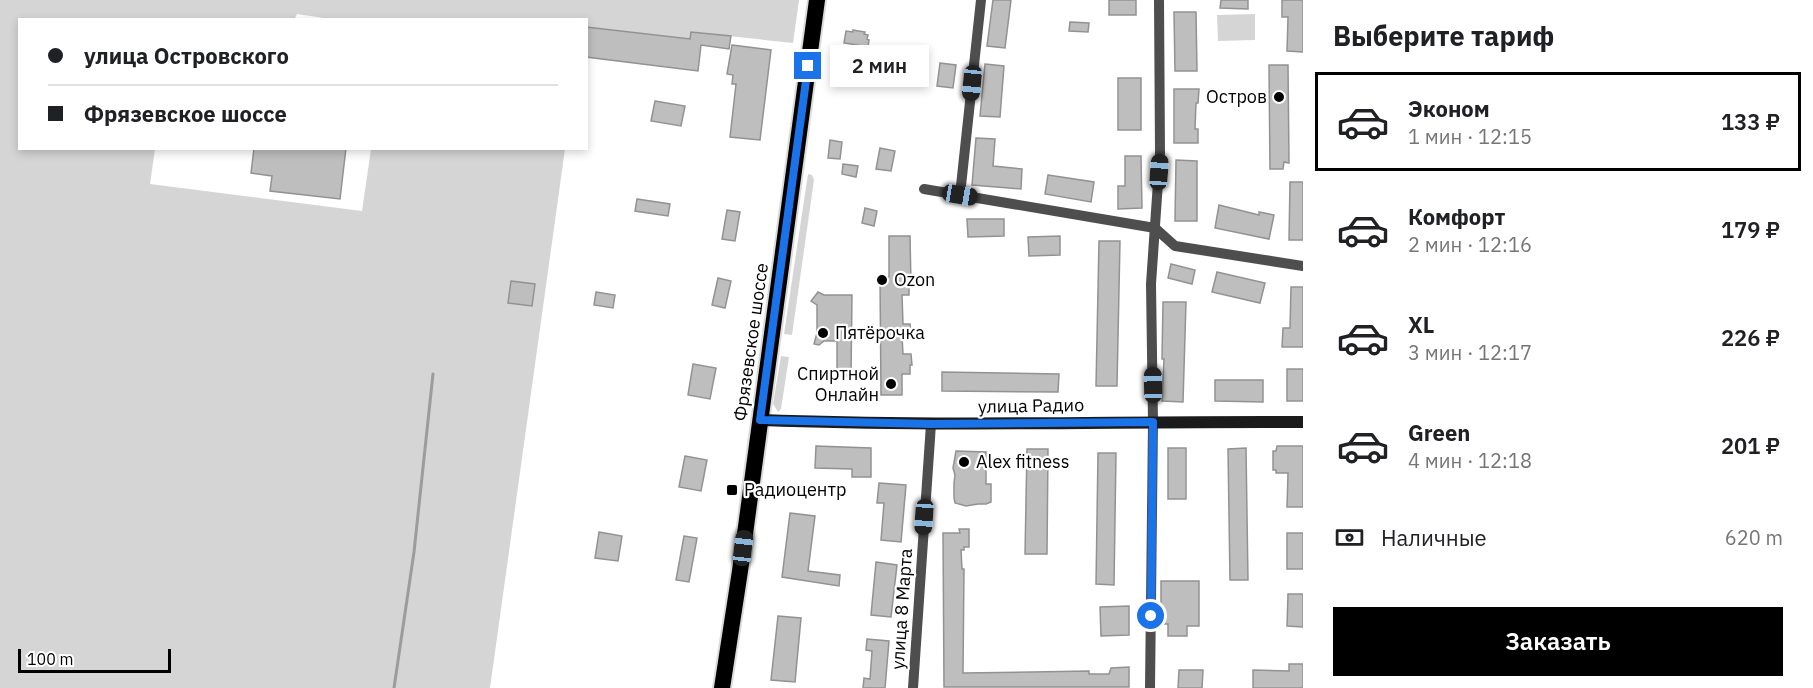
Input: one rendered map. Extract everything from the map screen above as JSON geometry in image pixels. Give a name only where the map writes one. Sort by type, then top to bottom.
[{"type":"highway","name":"Фрязевское шоссе","points":[[722,688],[740,571],[817,0]]},
{"type":"main road","name":"улица Радио","points":[[760,420],[931,424],[1303,422]]},
{"type":"street","points":[[960,195],[981,0]]},
{"type":"street","points":[[1150,688],[1153,422],[1151,284],[1160,153],[1159,0]]},
{"type":"street","points":[[924,189],[1155,228],[1175,246],[1303,266]]},
{"type":"street","name":"улица 8 Марта","points":[[913,688],[931,424]]},
{"type":"shaded area","points":[[0,0],[799,0],[793,43],[691,32],[690,39],[588,27],[588,18],[324,18],[297,14],[295,18],[18,18],[18,150],[155,150],[150,184],[362,211],[371,150],[565,150],[490,688],[0,688]]},
{"type":"shaded area","points":[[1255,14],[1255,40],[1218,41],[1217,15]]},
{"type":"shaded area","points":[[808,174],[812,175],[814,180],[792,335],[784,334]]},
{"type":"shaded area","points":[[781,356],[789,357],[781,409],[778,412],[773,404]]},
{"type":"building","points":[[993,0],[1011,0],[1005,48],[987,46]]},
{"type":"building","points":[[1109,0],[1136,0],[1136,15],[1109,15]]},
{"type":"building","points":[[1221,0],[1248,0],[1248,9],[1220,8]]},
{"type":"building","points":[[1282,0],[1303,0],[1303,52],[1287,51],[1288,17],[1282,17]]},
{"type":"building","points":[[1174,12],[1196,12],[1197,71],[1175,71]]},
{"type":"building","points":[[1070,22],[1089,23],[1088,32],[1069,31]]},
{"type":"building","points":[[588,27],[690,39],[691,32],[731,36],[729,49],[701,45],[698,71],[588,57]]},
{"type":"building","points":[[853,30],[865,32],[864,34],[868,35],[868,47],[844,43],[846,31],[853,32]]},
{"type":"building","points":[[732,45],[771,50],[760,140],[730,137],[736,84],[732,84],[733,75],[727,74]]},
{"type":"building","points":[[940,63],[956,65],[953,88],[937,86]]},
{"type":"building","points":[[985,64],[1004,66],[1000,117],[980,116]]},
{"type":"building","points":[[1269,65],[1288,65],[1289,163],[1284,162],[1283,169],[1270,169]]},
{"type":"building","points":[[1118,78],[1141,78],[1141,130],[1118,130]]},
{"type":"building","points":[[1174,89],[1199,89],[1195,129],[1198,129],[1198,143],[1174,143]]},
{"type":"building","points":[[655,101],[685,106],[681,126],[651,121]]},
{"type":"building","points":[[976,138],[995,139],[993,166],[1022,169],[1021,189],[972,185]]},
{"type":"building","points":[[830,140],[842,142],[840,159],[828,158]]},
{"type":"building","points":[[880,148],[895,151],[891,171],[876,169]]},
{"type":"building","points":[[254,150],[346,150],[340,199],[270,191],[272,176],[251,173]]},
{"type":"building","points":[[1125,156],[1141,156],[1142,208],[1118,209],[1118,186],[1125,186]]},
{"type":"building","points":[[1176,160],[1197,161],[1197,221],[1175,221]]},
{"type":"building","points":[[843,164],[858,166],[856,177],[842,174]]},
{"type":"building","points":[[1048,175],[1094,182],[1091,202],[1045,194]]},
{"type":"building","points":[[1290,182],[1303,182],[1303,240],[1289,240]]},
{"type":"building","points":[[637,199],[670,204],[668,216],[635,211]]},
{"type":"building","points":[[1219,205],[1259,215],[1259,212],[1274,215],[1269,239],[1215,228]]},
{"type":"building","points":[[865,208],[877,211],[874,226],[862,223]]},
{"type":"building","points":[[727,210],[740,212],[735,241],[722,239]]},
{"type":"building","points":[[967,219],[1004,219],[1004,236],[968,237]]},
{"type":"building","points":[[889,236],[910,236],[911,285],[909,285],[909,295],[902,295],[903,324],[910,324],[911,336],[902,336],[903,354],[911,354],[912,365],[910,365],[910,374],[902,374],[902,395],[881,395],[880,277],[889,277]]},
{"type":"building","points":[[1060,236],[1060,255],[1029,256],[1028,237]]},
{"type":"building","points":[[1099,241],[1120,241],[1117,386],[1096,386]]},
{"type":"building","points":[[1171,264],[1195,270],[1192,284],[1168,278]]},
{"type":"building","points":[[1217,272],[1265,283],[1260,303],[1212,292]]},
{"type":"building","points":[[718,278],[731,281],[725,308],[712,305]]},
{"type":"building","points":[[511,281],[535,284],[532,306],[508,303]]},
{"type":"building","points":[[1291,287],[1303,287],[1303,347],[1282,347],[1283,328],[1290,328]]},
{"type":"building","points":[[596,292],[615,295],[613,308],[594,305]]},
{"type":"building","points":[[818,292],[824,295],[852,295],[851,376],[837,376],[837,341],[814,344],[817,333],[817,305],[811,301]]},
{"type":"building","points":[[1163,302],[1186,302],[1183,402],[1162,401]]},
{"type":"building","points":[[693,364],[716,368],[710,399],[688,395]]},
{"type":"building","points":[[1287,369],[1303,369],[1303,401],[1287,401]]},
{"type":"building","points":[[942,372],[1059,374],[1058,392],[942,391]]},
{"type":"building","points":[[1215,380],[1263,380],[1263,402],[1215,401]]},
{"type":"building","points":[[816,446],[871,448],[871,477],[852,477],[852,469],[815,468]]},
{"type":"building","points":[[1277,446],[1303,446],[1303,507],[1287,507],[1288,473],[1276,473],[1276,470],[1273,470],[1273,451],[1276,451]]},
{"type":"building","points":[[1168,448],[1186,448],[1186,499],[1168,499]]},
{"type":"building","points":[[1246,448],[1248,580],[1230,580],[1228,449]]},
{"type":"building","points":[[1027,449],[1048,449],[1047,554],[1025,554]]},
{"type":"building","points":[[956,451],[986,452],[986,484],[991,484],[991,502],[966,506],[955,503],[953,468]]},
{"type":"building","points":[[1098,453],[1116,453],[1114,585],[1096,584]]},
{"type":"building","points":[[685,456],[707,460],[701,491],[679,487]]},
{"type":"building","points":[[879,483],[906,485],[901,542],[881,540],[884,503],[877,503]]},
{"type":"building","points":[[790,513],[815,516],[808,571],[840,575],[839,586],[782,577]]},
{"type":"building","points":[[959,529],[969,529],[969,547],[961,550],[962,569],[964,569],[963,673],[1089,671],[1089,674],[1109,674],[1111,668],[1129,667],[1129,687],[944,687],[943,533],[960,533]]},
{"type":"building","points":[[599,532],[622,536],[618,561],[595,558]]},
{"type":"building","points":[[1287,533],[1303,533],[1303,569],[1287,569]]},
{"type":"building","points":[[684,536],[697,538],[689,582],[676,580]]},
{"type":"building","points":[[876,562],[897,565],[891,617],[871,615]]},
{"type":"building","points":[[1161,581],[1199,581],[1199,626],[1187,626],[1187,636],[1168,636],[1168,624],[1161,624]]},
{"type":"building","points":[[1288,594],[1303,594],[1303,627],[1287,626]]},
{"type":"building","points":[[1129,606],[1129,635],[1101,636],[1100,607]]},
{"type":"building","points":[[778,616],[801,618],[795,682],[771,680]]},
{"type":"building","points":[[867,639],[889,641],[885,688],[863,688],[864,678],[870,679],[872,651],[866,650]]},
{"type":"building","points":[[1289,664],[1303,664],[1303,688],[1253,688],[1253,670],[1289,671]]},
{"type":"building","points":[[1179,670],[1203,670],[1202,688],[1178,688]]},
{"type":"waterway","points":[[394,688],[414,552],[433,374]]},
{"type":"place","name":"Остров","points":[[1279,97]]},
{"type":"place","name":"Ozon","points":[[882,280]]},
{"type":"place","name":"Пятёрочка","points":[[823,333]]},
{"type":"place","name":"Спиртной Онлайн","points":[[891,384]]},
{"type":"place","name":"Alex fitness","points":[[964,462]]},
{"type":"place","name":"Радиоцентр","points":[[732,490]]},
{"type":"route","points":[[808,66],[760,420],[931,424],[1153,422],[1151,616]]}]
